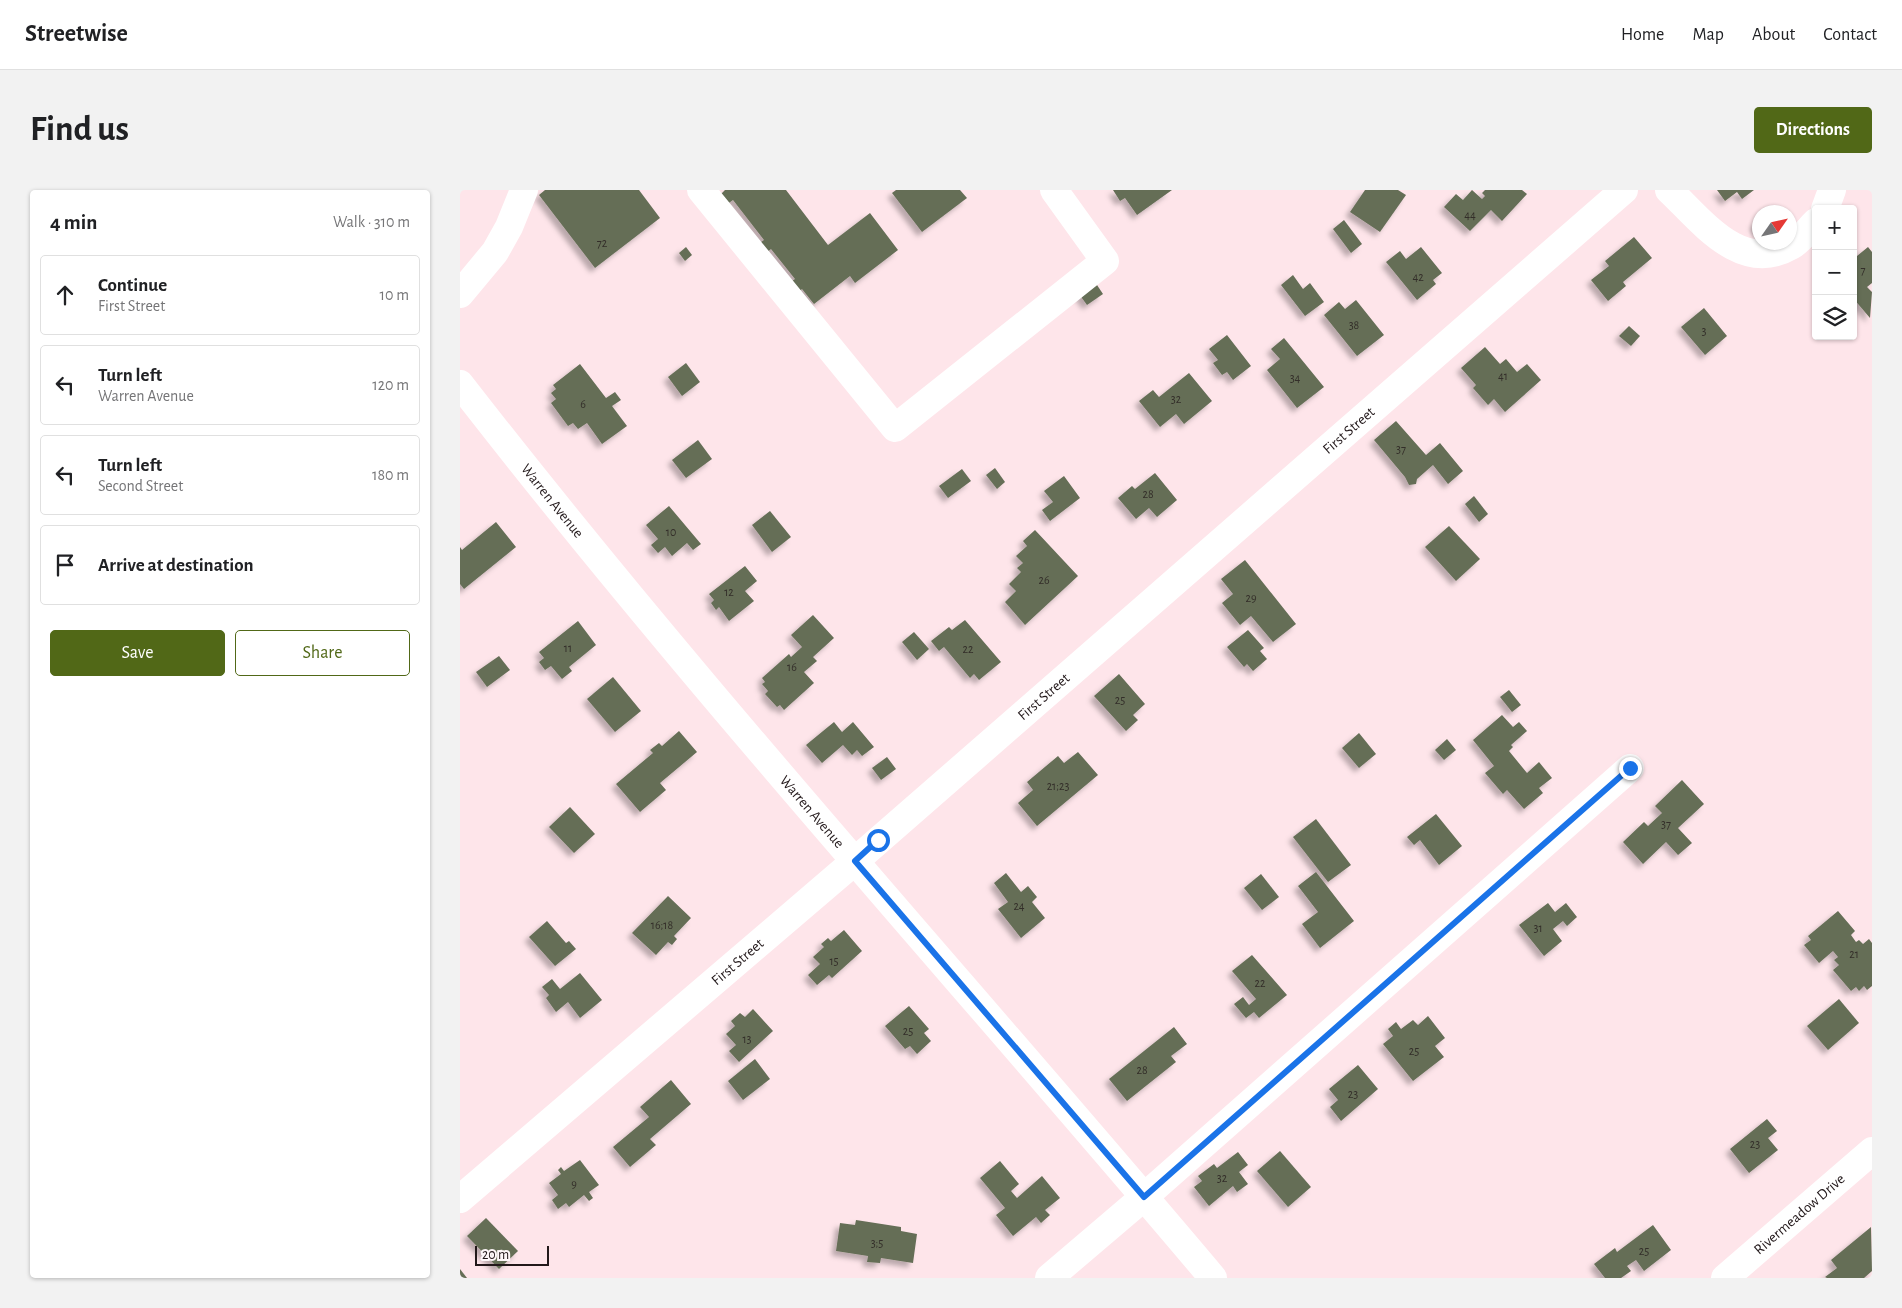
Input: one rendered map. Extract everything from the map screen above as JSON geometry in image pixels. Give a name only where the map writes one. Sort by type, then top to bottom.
[{"type":"street","points":[[460,294],[495,252],[509,227],[524,190]]},
{"type":"street","points":[[701,190],[895,428],[1106,260],[1054,190]]},
{"type":"street","name":"First Street","points":[[460,1199],[855,861],[1624,190]]},
{"type":"street","points":[[1669,190],[1720,239],[1739,251],[1747,253],[1775,253],[1792,246],[1812,226]]},
{"type":"street","points":[[1826,205],[1832,190]]},
{"type":"street","name":"Warren Avenue","points":[[460,384],[620,585],[736,724],[1213,1278]]},
{"type":"street","points":[[1049,1278],[1144,1197],[1630,768]]},
{"type":"street","name":"Rivermeadow Drive","points":[[1725,1278],[1872,1151]]},
{"type":"building","points":[[545,190],[639,190],[660,218],[595,268],[539,195]]},
{"type":"building","points":[[725,190],[786,190],[828,245],[870,213],[898,250],[855,283],[850,276],[814,304],[802,289],[797,293],[789,283],[795,279],[771,249],[766,253],[758,244],[764,240],[733,200],[726,205],[719,196]]},
{"type":"building","points":[[896,190],[960,190],[967,198],[922,232],[892,193]]},
{"type":"building","points":[[1113,190],[1172,190],[1137,215],[1125,198],[1120,201]]},
{"type":"building","points":[[1365,190],[1398,190],[1406,195],[1380,232],[1350,212]]},
{"type":"building","points":[[1472,190],[1482,199],[1485,196],[1482,193],[1485,190],[1522,190],[1527,194],[1502,221],[1491,210],[1470,231],[1444,207],[1456,194],[1463,200]]},
{"type":"building","points":[[1717,190],[1754,190],[1742,199],[1737,192],[1725,201]]},
{"type":"building","points":[[1344,220],[1362,244],[1351,253],[1333,229]]},
{"type":"building","points":[[1634,237],[1652,258],[1623,282],[1626,286],[1608,301],[1591,280],[1609,266],[1605,261]]},
{"type":"building","points":[[686,247],[692,255],[685,261],[679,253]]},
{"type":"building","points":[[1421,247],[1442,273],[1433,280],[1436,284],[1417,300],[1386,262],[1400,251],[1406,259]]},
{"type":"building","points":[[1868,247],[1872,252],[1872,283],[1867,287],[1872,292],[1870,318],[1857,303],[1857,256]]},
{"type":"building","points":[[1293,275],[1303,289],[1310,283],[1324,302],[1305,316],[1281,285]]},
{"type":"building","points":[[1095,282],[1103,294],[1087,305],[1079,294]]},
{"type":"building","points":[[1356,300],[1384,335],[1357,356],[1324,315],[1339,302],[1345,309]]},
{"type":"building","points":[[1704,308],[1727,336],[1705,355],[1681,327]]},
{"type":"building","points":[[1629,326],[1640,336],[1631,346],[1619,336]]},
{"type":"building","points":[[1227,335],[1251,366],[1233,380],[1227,372],[1222,375],[1213,363],[1218,360],[1209,349]]},
{"type":"building","points":[[1284,338],[1324,387],[1297,408],[1267,370],[1280,359],[1271,349]]},
{"type":"building","points":[[1485,347],[1500,364],[1506,359],[1517,372],[1527,364],[1541,380],[1505,412],[1494,399],[1488,405],[1473,388],[1476,385],[1461,368]]},
{"type":"building","points":[[686,363],[700,382],[682,396],[668,377]]},
{"type":"building","points":[[580,364],[606,398],[615,392],[621,400],[612,406],[627,426],[602,444],[587,423],[578,429],[573,423],[568,426],[551,403],[556,399],[551,393],[556,389],[553,385]]},
{"type":"building","points":[[1189,373],[1212,401],[1184,424],[1176,414],[1160,427],[1139,401],[1153,390],[1159,397]]},
{"type":"building","points":[[1396,421],[1426,455],[1440,443],[1463,471],[1448,484],[1433,465],[1417,479],[1416,484],[1409,485],[1405,477],[1374,440]]},
{"type":"building","points":[[698,440],[712,459],[686,478],[672,460]]},
{"type":"building","points":[[995,468],[1005,482],[997,489],[986,475]]},
{"type":"building","points":[[962,469],[971,481],[948,498],[939,486]]},
{"type":"building","points":[[1155,473],[1177,500],[1157,517],[1149,508],[1136,519],[1118,498],[1132,486],[1135,489]]},
{"type":"building","points":[[1064,476],[1080,498],[1050,521],[1042,510],[1053,502],[1044,491]]},
{"type":"building","points":[[1474,496],[1488,514],[1479,522],[1465,504]]},
{"type":"building","points":[[669,506],[701,544],[693,550],[687,543],[672,556],[665,547],[658,553],[651,545],[658,539],[646,525]]},
{"type":"building","points":[[770,511],[791,537],[772,552],[752,525]]},
{"type":"building","points":[[496,522],[516,547],[464,589],[460,584],[460,547],[462,550]]},
{"type":"building","points":[[1449,526],[1480,559],[1456,581],[1425,547]]},
{"type":"building","points":[[1035,530],[1078,576],[1025,625],[1005,602],[1016,591],[1009,584],[1021,572],[1017,568],[1023,563],[1016,556],[1027,546],[1023,541]]},
{"type":"building","points":[[1245,560],[1296,624],[1273,642],[1251,616],[1240,625],[1222,603],[1233,594],[1221,579]]},
{"type":"building","points":[[745,566],[757,581],[745,591],[754,601],[729,621],[719,607],[716,610],[711,603],[714,600],[709,594]]},
{"type":"building","points":[[813,615],[834,638],[813,657],[817,661],[804,672],[814,683],[784,710],[780,705],[777,707],[765,694],[768,691],[762,684],[765,682],[762,678],[789,654],[791,657],[802,647],[791,635]]},
{"type":"building","points":[[965,620],[1001,662],[979,680],[974,674],[970,678],[944,647],[939,651],[931,641],[949,627],[952,630]]},
{"type":"building","points":[[578,621],[596,645],[569,667],[572,671],[562,679],[551,666],[545,670],[539,662],[544,658],[539,652]]},
{"type":"building","points":[[1248,630],[1264,648],[1260,651],[1267,659],[1253,671],[1247,664],[1244,667],[1227,647]]},
{"type":"building","points":[[914,632],[929,649],[917,660],[902,642]]},
{"type":"building","points":[[499,656],[510,670],[487,687],[476,672]]},
{"type":"building","points":[[1119,674],[1145,704],[1133,715],[1138,720],[1126,731],[1094,696]]},
{"type":"building","points":[[613,677],[641,711],[615,732],[587,699]]},
{"type":"building","points":[[1509,690],[1521,705],[1512,712],[1500,697]]},
{"type":"building","points":[[1502,715],[1513,727],[1519,722],[1527,731],[1511,745],[1513,747],[1509,751],[1527,773],[1539,762],[1552,778],[1539,788],[1543,793],[1524,809],[1507,790],[1503,794],[1485,773],[1494,766],[1473,740]]},
{"type":"building","points":[[834,722],[842,732],[853,722],[874,747],[862,756],[857,750],[852,755],[843,745],[822,763],[806,745]]},
{"type":"building","points":[[679,731],[697,752],[660,783],[666,790],[640,812],[616,784],[653,753],[650,750],[659,743],[662,746]]},
{"type":"building","points":[[1359,733],[1376,754],[1359,768],[1342,748]]},
{"type":"building","points":[[1447,739],[1456,750],[1444,760],[1435,750]]},
{"type":"building","points":[[1078,752],[1098,775],[1037,826],[1018,803],[1033,790],[1027,782],[1058,756],[1064,763]]},
{"type":"building","points":[[887,757],[896,769],[881,780],[872,768]]},
{"type":"building","points":[[1682,780],[1704,804],[1678,828],[1692,843],[1678,855],[1666,842],[1643,864],[1623,842],[1644,822],[1648,826],[1662,813],[1655,806]]},
{"type":"building","points":[[570,807],[595,834],[574,853],[549,827]]},
{"type":"building","points":[[1436,814],[1462,846],[1439,865],[1420,840],[1414,845],[1407,837]]},
{"type":"building","points":[[1316,819],[1351,865],[1328,882],[1293,837]]},
{"type":"building","points":[[1316,872],[1354,921],[1320,948],[1302,924],[1318,912],[1298,886]]},
{"type":"building","points":[[1006,873],[1021,892],[1028,886],[1037,897],[1032,902],[1045,918],[1021,938],[998,909],[1008,902],[994,883]]},
{"type":"building","points":[[1261,874],[1279,897],[1262,910],[1244,888]]},
{"type":"building","points":[[668,896],[691,918],[674,936],[677,939],[672,945],[668,942],[656,955],[632,933]]},
{"type":"building","points":[[1548,903],[1555,912],[1566,903],[1577,917],[1567,926],[1563,921],[1553,929],[1562,941],[1544,956],[1519,925]]},
{"type":"building","points":[[1838,911],[1855,931],[1851,935],[1856,942],[1859,940],[1863,944],[1869,939],[1872,943],[1872,986],[1867,990],[1864,986],[1859,991],[1856,987],[1851,991],[1833,970],[1839,965],[1834,960],[1838,957],[1833,951],[1819,963],[1804,945],[1811,940],[1808,936]]},
{"type":"building","points":[[547,921],[566,943],[569,941],[576,949],[555,966],[529,937]]},
{"type":"building","points":[[844,930],[862,951],[832,978],[829,975],[817,985],[808,975],[820,964],[813,957],[824,947],[821,944],[828,938],[831,941]]},
{"type":"building","points":[[1252,955],[1287,995],[1259,1018],[1254,1012],[1246,1018],[1234,1004],[1243,997],[1249,1005],[1256,999],[1232,971]]},
{"type":"building","points":[[580,973],[602,1000],[580,1018],[568,1002],[556,1012],[546,998],[549,995],[542,987],[552,979],[560,989]]},
{"type":"building","points":[[1839,999],[1859,1023],[1828,1050],[1807,1026]]},
{"type":"building","points":[[909,1006],[929,1029],[924,1033],[931,1041],[917,1054],[910,1046],[905,1049],[885,1026]]},
{"type":"building","points":[[753,1009],[773,1031],[739,1062],[729,1051],[736,1045],[726,1034],[735,1026],[731,1021],[740,1013],[745,1017]]},
{"type":"building","points":[[1428,1016],[1445,1038],[1435,1046],[1444,1057],[1413,1081],[1383,1044],[1393,1036],[1388,1029],[1396,1022],[1401,1029],[1413,1020],[1418,1025]]},
{"type":"building","points":[[1174,1027],[1187,1044],[1171,1056],[1176,1062],[1127,1101],[1109,1079]]},
{"type":"building","points":[[755,1059],[770,1079],[743,1100],[728,1081]]},
{"type":"building","points":[[1358,1065],[1378,1089],[1341,1121],[1330,1107],[1338,1100],[1329,1089]]},
{"type":"building","points":[[671,1080],[691,1104],[650,1139],[656,1145],[630,1167],[613,1147],[649,1117],[640,1107]]},
{"type":"building","points":[[1767,1119],[1777,1131],[1768,1138],[1778,1150],[1749,1173],[1730,1149]]},
{"type":"building","points":[[1280,1151],[1311,1187],[1288,1207],[1257,1171]]},
{"type":"building","points":[[1238,1152],[1248,1165],[1239,1172],[1248,1184],[1237,1192],[1233,1186],[1209,1206],[1194,1187],[1202,1181],[1198,1176],[1214,1164],[1217,1168]]},
{"type":"building","points":[[580,1160],[599,1185],[589,1192],[593,1198],[589,1201],[584,1195],[569,1207],[566,1203],[558,1209],[552,1200],[558,1195],[549,1183],[561,1174],[558,1170],[561,1167],[564,1171]]},
{"type":"building","points":[[1000,1161],[1019,1184],[1011,1191],[1017,1198],[1042,1176],[1060,1198],[1045,1210],[1050,1215],[1041,1223],[1036,1217],[1013,1236],[996,1215],[1005,1208],[980,1178]]},
{"type":"building","points":[[486,1218],[518,1251],[499,1269],[467,1236]]},
{"type":"building","points":[[856,1220],[901,1227],[901,1231],[917,1234],[913,1263],[881,1258],[880,1263],[867,1262],[868,1256],[836,1251],[840,1223],[855,1225]]},
{"type":"building","points":[[1653,1225],[1671,1250],[1644,1271],[1636,1260],[1627,1266],[1631,1271],[1621,1278],[1605,1278],[1594,1264],[1615,1248],[1617,1252]]},
{"type":"building","points":[[1871,1227],[1872,1271],[1864,1278],[1825,1277],[1837,1268],[1831,1260]]},
{"type":"building","points":[[460,1269],[467,1278],[460,1278]]},
{"type":"route","points":[[878,840],[855,861],[1144,1197],[1630,768]]}]
